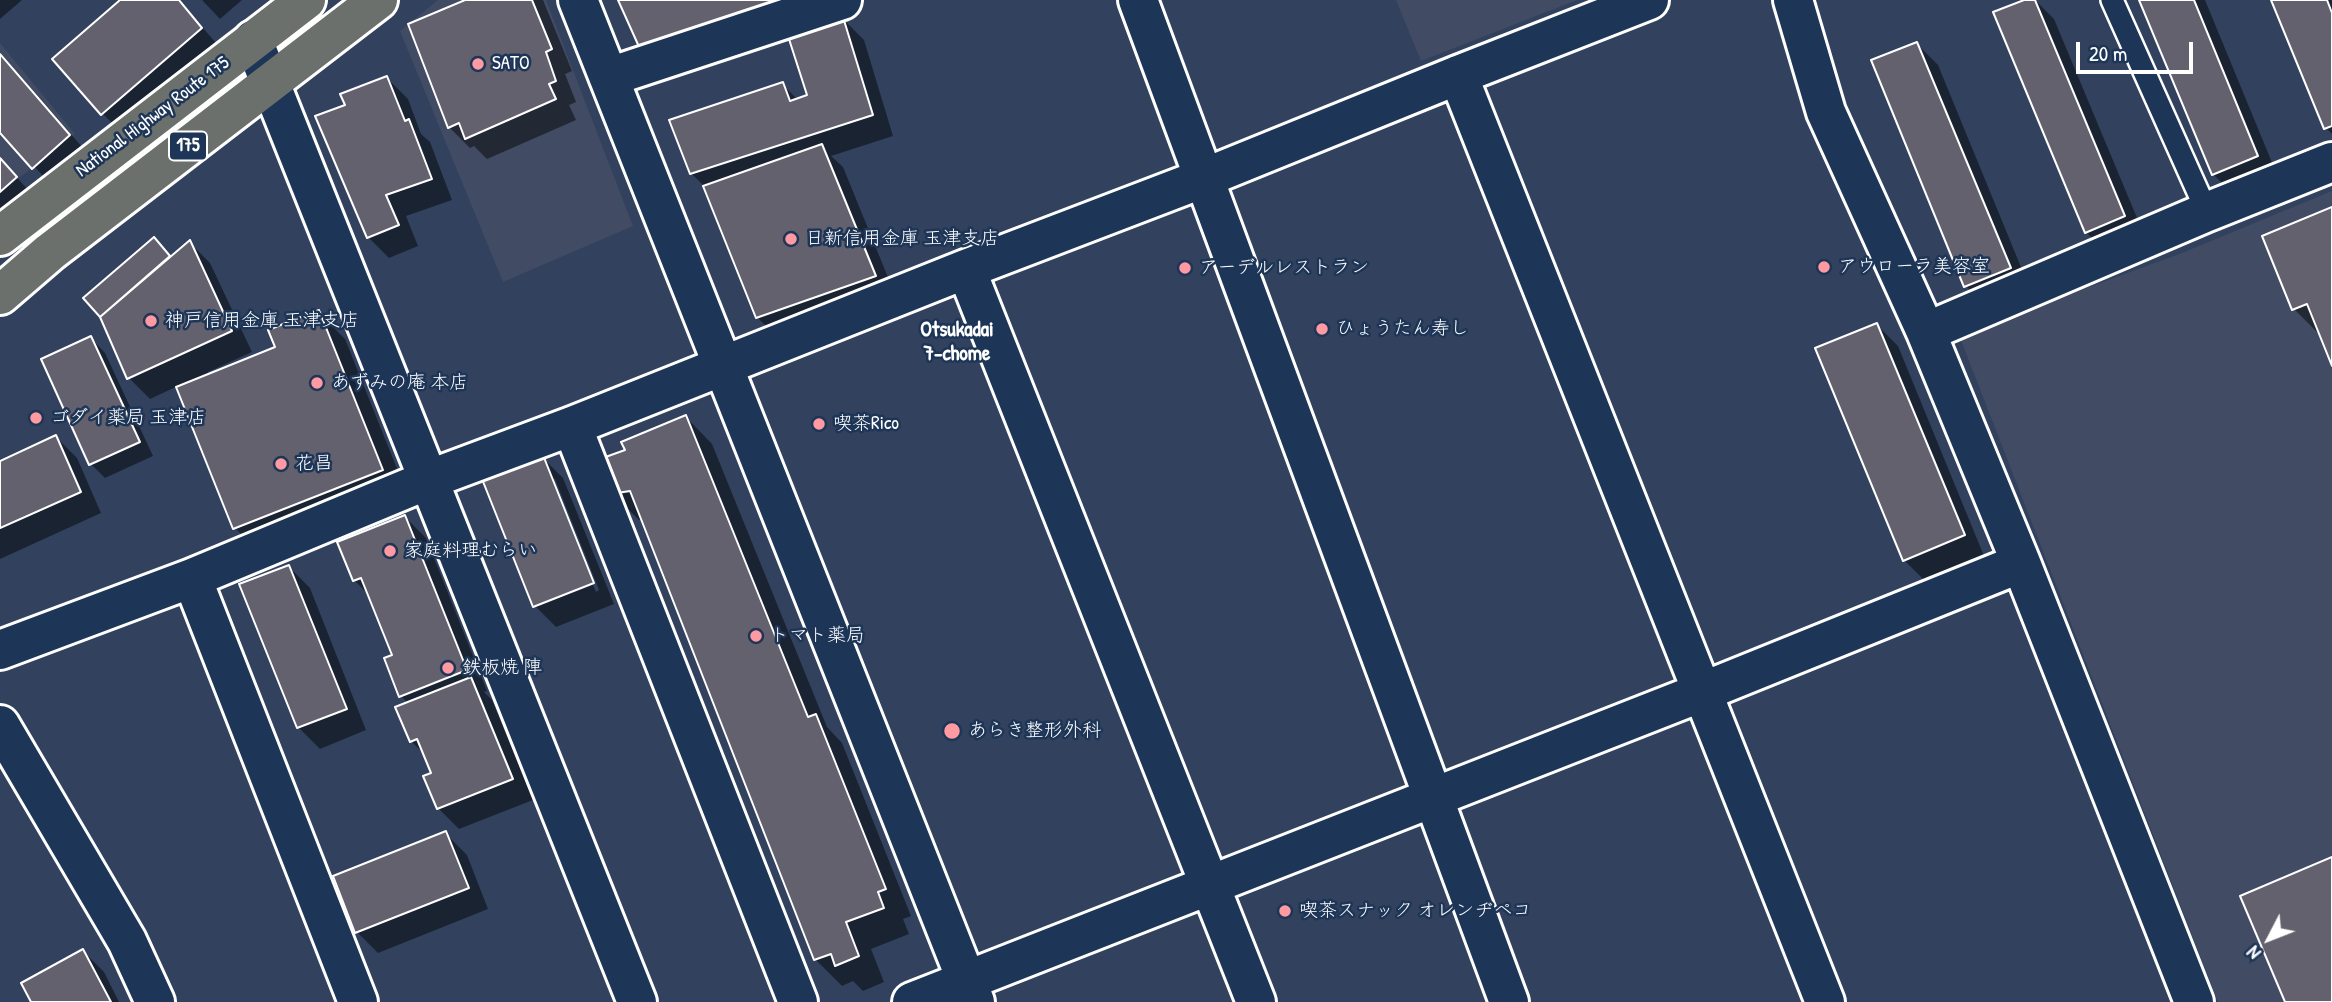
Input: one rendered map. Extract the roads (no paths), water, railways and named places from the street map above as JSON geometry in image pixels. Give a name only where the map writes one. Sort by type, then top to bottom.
[{"type":"highway","name":"National Highway Route 175","points":[[0,236],[306,0]]},
{"type":"highway","name":"175","points":[[0,295],[50,252],[378,0]]},
{"type":"street","points":[[578,0],[970,991]]},
{"type":"street","points":[[609,77],[842,0]]},
{"type":"street","points":[[1138,0],[1509,1002]]},
{"type":"street","points":[[0,650],[192,578],[430,479],[1204,178],[1649,0]]},
{"type":"street","points":[[1793,0],[1826,112],[1926,332],[2021,563],[2194,1002]]},
{"type":"street","points":[[253,40],[637,1002]]},
{"type":"street","points":[[1458,75],[1825,1002]]},
{"type":"street","points":[[1926,332],[2207,212],[2332,162]]},
{"type":"street","points":[[966,269],[1256,1002]]},
{"type":"street","points":[[572,426],[798,1002]]},
{"type":"street","points":[[912,1002],[970,991],[1211,884],[1702,692],[2021,563]]},
{"type":"street","points":[[192,578],[358,1002]]},
{"type":"street","points":[[0,725],[127,941],[155,1002]]},
{"type":"lane","points":[[2112,0],[2207,212]]},
{"type":"place","name":"SATO","points":[[478,64]]},
{"type":"place","name":"日新信用金庫 玉津支店","points":[[791,239]]},
{"type":"place","name":"アウローラ美容室","points":[[1824,267]]},
{"type":"place","name":"アーデルレストラン","points":[[1185,268]]},
{"type":"place","name":"神戸信用金庫 玉津支店","points":[[151,321]]},
{"type":"place","name":"ひょうたん寿し","points":[[1322,329]]},
{"type":"place","name":"あずみの庵 本店","points":[[317,383]]},
{"type":"place","name":"ゴダイ薬局 玉津店","points":[[36,418]]},
{"type":"place","name":"喫茶Rico","points":[[819,424]]},
{"type":"place","name":"花昌","points":[[281,464]]},
{"type":"place","name":"家庭料理むらい","points":[[390,551]]},
{"type":"place","name":"トマト薬局","points":[[756,636]]},
{"type":"place","name":"鉄板焼 陣","points":[[448,668]]},
{"type":"place","name":"あらき整形外科","points":[[952,731]]},
{"type":"place","name":"喫茶スナック オレンヂペコ","points":[[1285,911]]},
{"type":"district","name":"Otsukadai 7-chome","points":[[957,342]]}]
